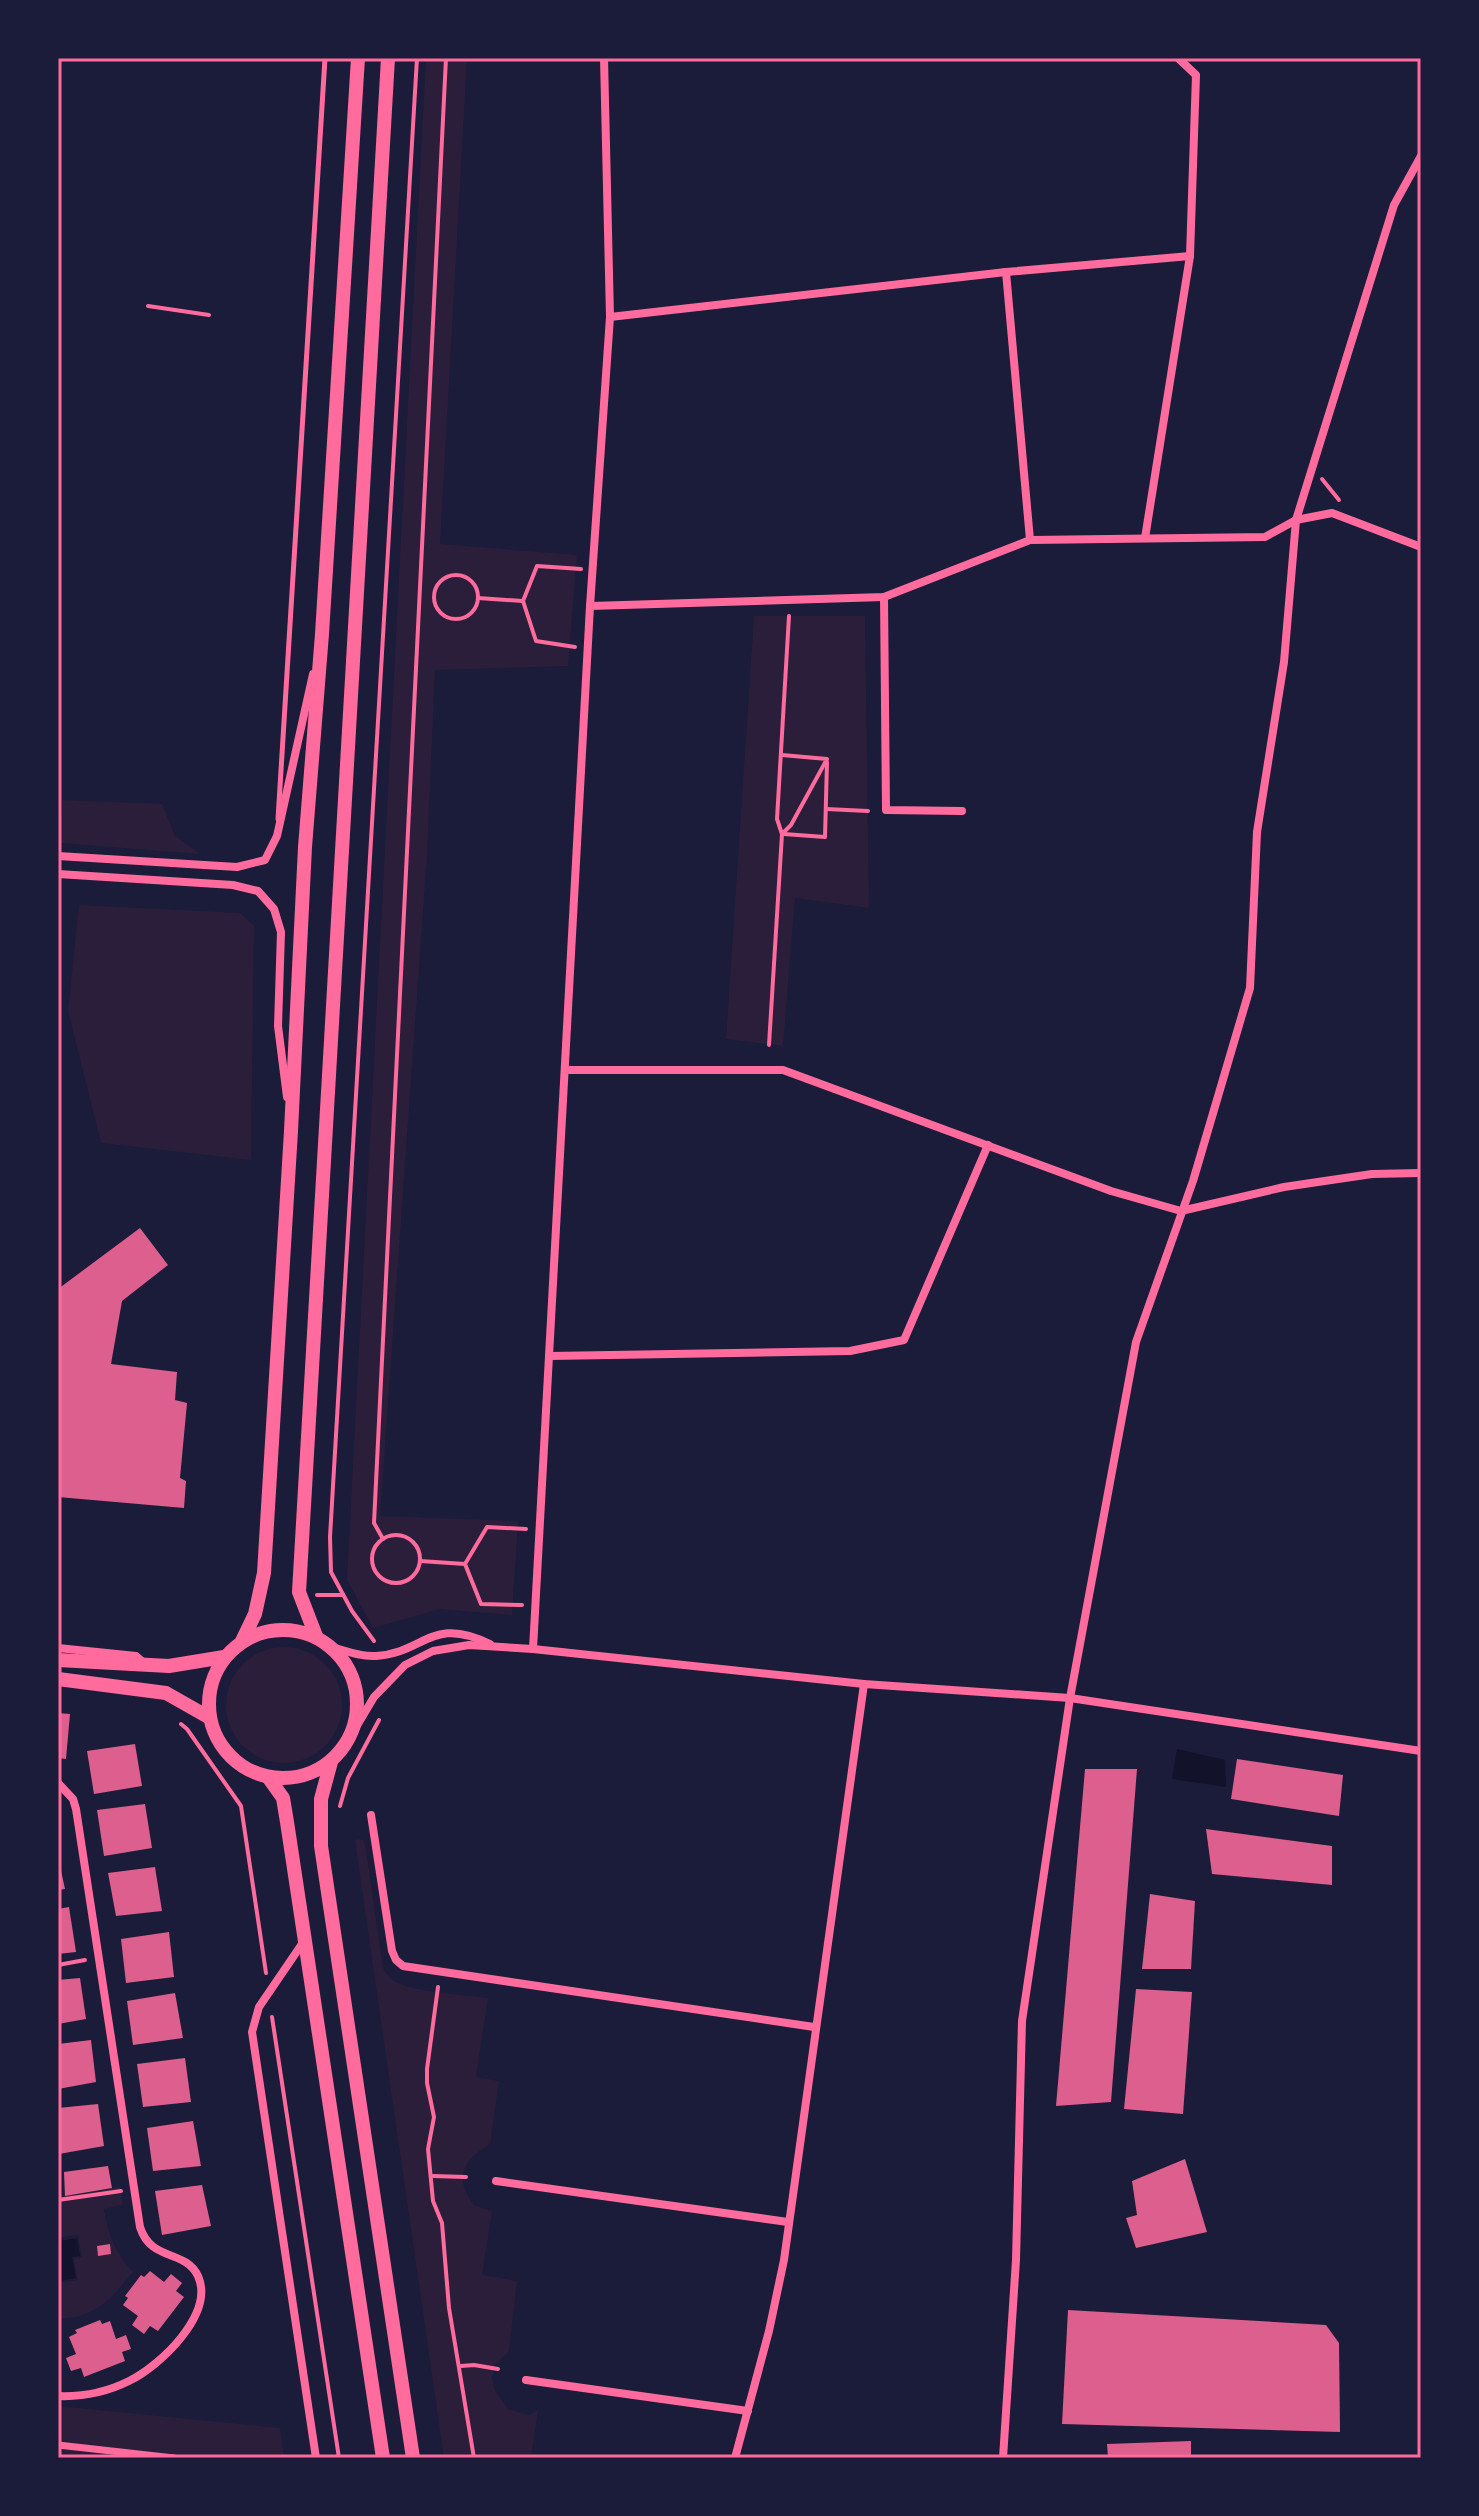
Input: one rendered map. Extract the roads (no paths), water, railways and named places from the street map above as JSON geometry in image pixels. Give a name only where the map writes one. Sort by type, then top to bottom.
[{"type":"main road","points":[[242,1641],[255,1614],[264,1573],[305,847],[322,634],[358,58]]},
{"type":"main road","points":[[316,1636],[299,1592],[388,58]]},
{"type":"main road","points":[[291,1629],[316,1636],[332,1647],[348,1665],[356,1687],[358,1711],[352,1734],[331,1762],[313,1773],[293,1778],[268,1777],[250,1771],[231,1757],[217,1739],[210,1718],[208,1696],[213,1676],[224,1657],[242,1641],[266,1630],[291,1629]]},
{"type":"main road","points":[[58,1660],[169,1666],[224,1657]]},
{"type":"main road","points":[[58,1679],[166,1693],[210,1718]]},
{"type":"main road","points":[[331,1762],[321,1799],[321,1846],[413,2458]]},
{"type":"main road","points":[[268,1777],[283,1798],[383,2458]]},
{"type":"street","points":[[533,1649],[590,606],[610,317],[604,58]]},
{"type":"street","points":[[1145,538],[1190,256],[1196,75],[1178,58]]},
{"type":"street","points":[[1003,2458],[1016,2260],[1022,2021],[1070,1698],[1136,1342],[1193,1181],[1250,988],[1257,832],[1284,662],[1296,520],[1394,205],[1421,156]]},
{"type":"street","points":[[610,317],[1006,272],[1190,256]]},
{"type":"street","points":[[1006,272],[1030,540]]},
{"type":"street","points":[[590,606],[884,597],[1030,540],[1265,537],[1296,520],[1332,513],[1421,547]]},
{"type":"street","points":[[884,597],[886,810],[962,811]]},
{"type":"street","points":[[58,856],[237,867],[265,860],[277,836],[322,634]]},
{"type":"street","points":[[58,874],[233,885],[258,891],[274,909],[281,932],[278,1026],[291,1131]]},
{"type":"street","points":[[565,1070],[783,1070],[1111,1191],[1181,1211],[1284,1187],[1372,1174],[1421,1173]]},
{"type":"street","points":[[549,1356],[850,1351],[904,1340],[988,1145]]},
{"type":"street","points":[[332,1647],[379,1656],[449,1632],[466,1634],[495,1646]]},
{"type":"street","points":[[352,1734],[374,1697],[405,1665],[451,1646],[495,1646],[864,1684],[1070,1698],[1421,1751]]},
{"type":"street","points":[[58,1648],[136,1656],[145,1663]]},
{"type":"street","points":[[735,2458],[778,2295],[864,1684]]},
{"type":"street","points":[[58,1783],[73,1799],[76,1809],[140,2227],[152,2248],[183,2260],[193,2268],[202,2292],[199,2306],[182,2336],[147,2371],[110,2389],[86,2395],[58,2396]]},
{"type":"street","points":[[371,1815],[392,1951],[403,1966],[814,2027]]},
{"type":"street","points":[[304,1940],[259,2007],[252,2032],[316,2458]]},
{"type":"street","points":[[496,2181],[788,2222]]},
{"type":"street","points":[[526,2380],[748,2411]]},
{"type":"street","points":[[58,2445],[174,2458]]},
{"type":"lane","points":[[277,836],[325,58]]}]
